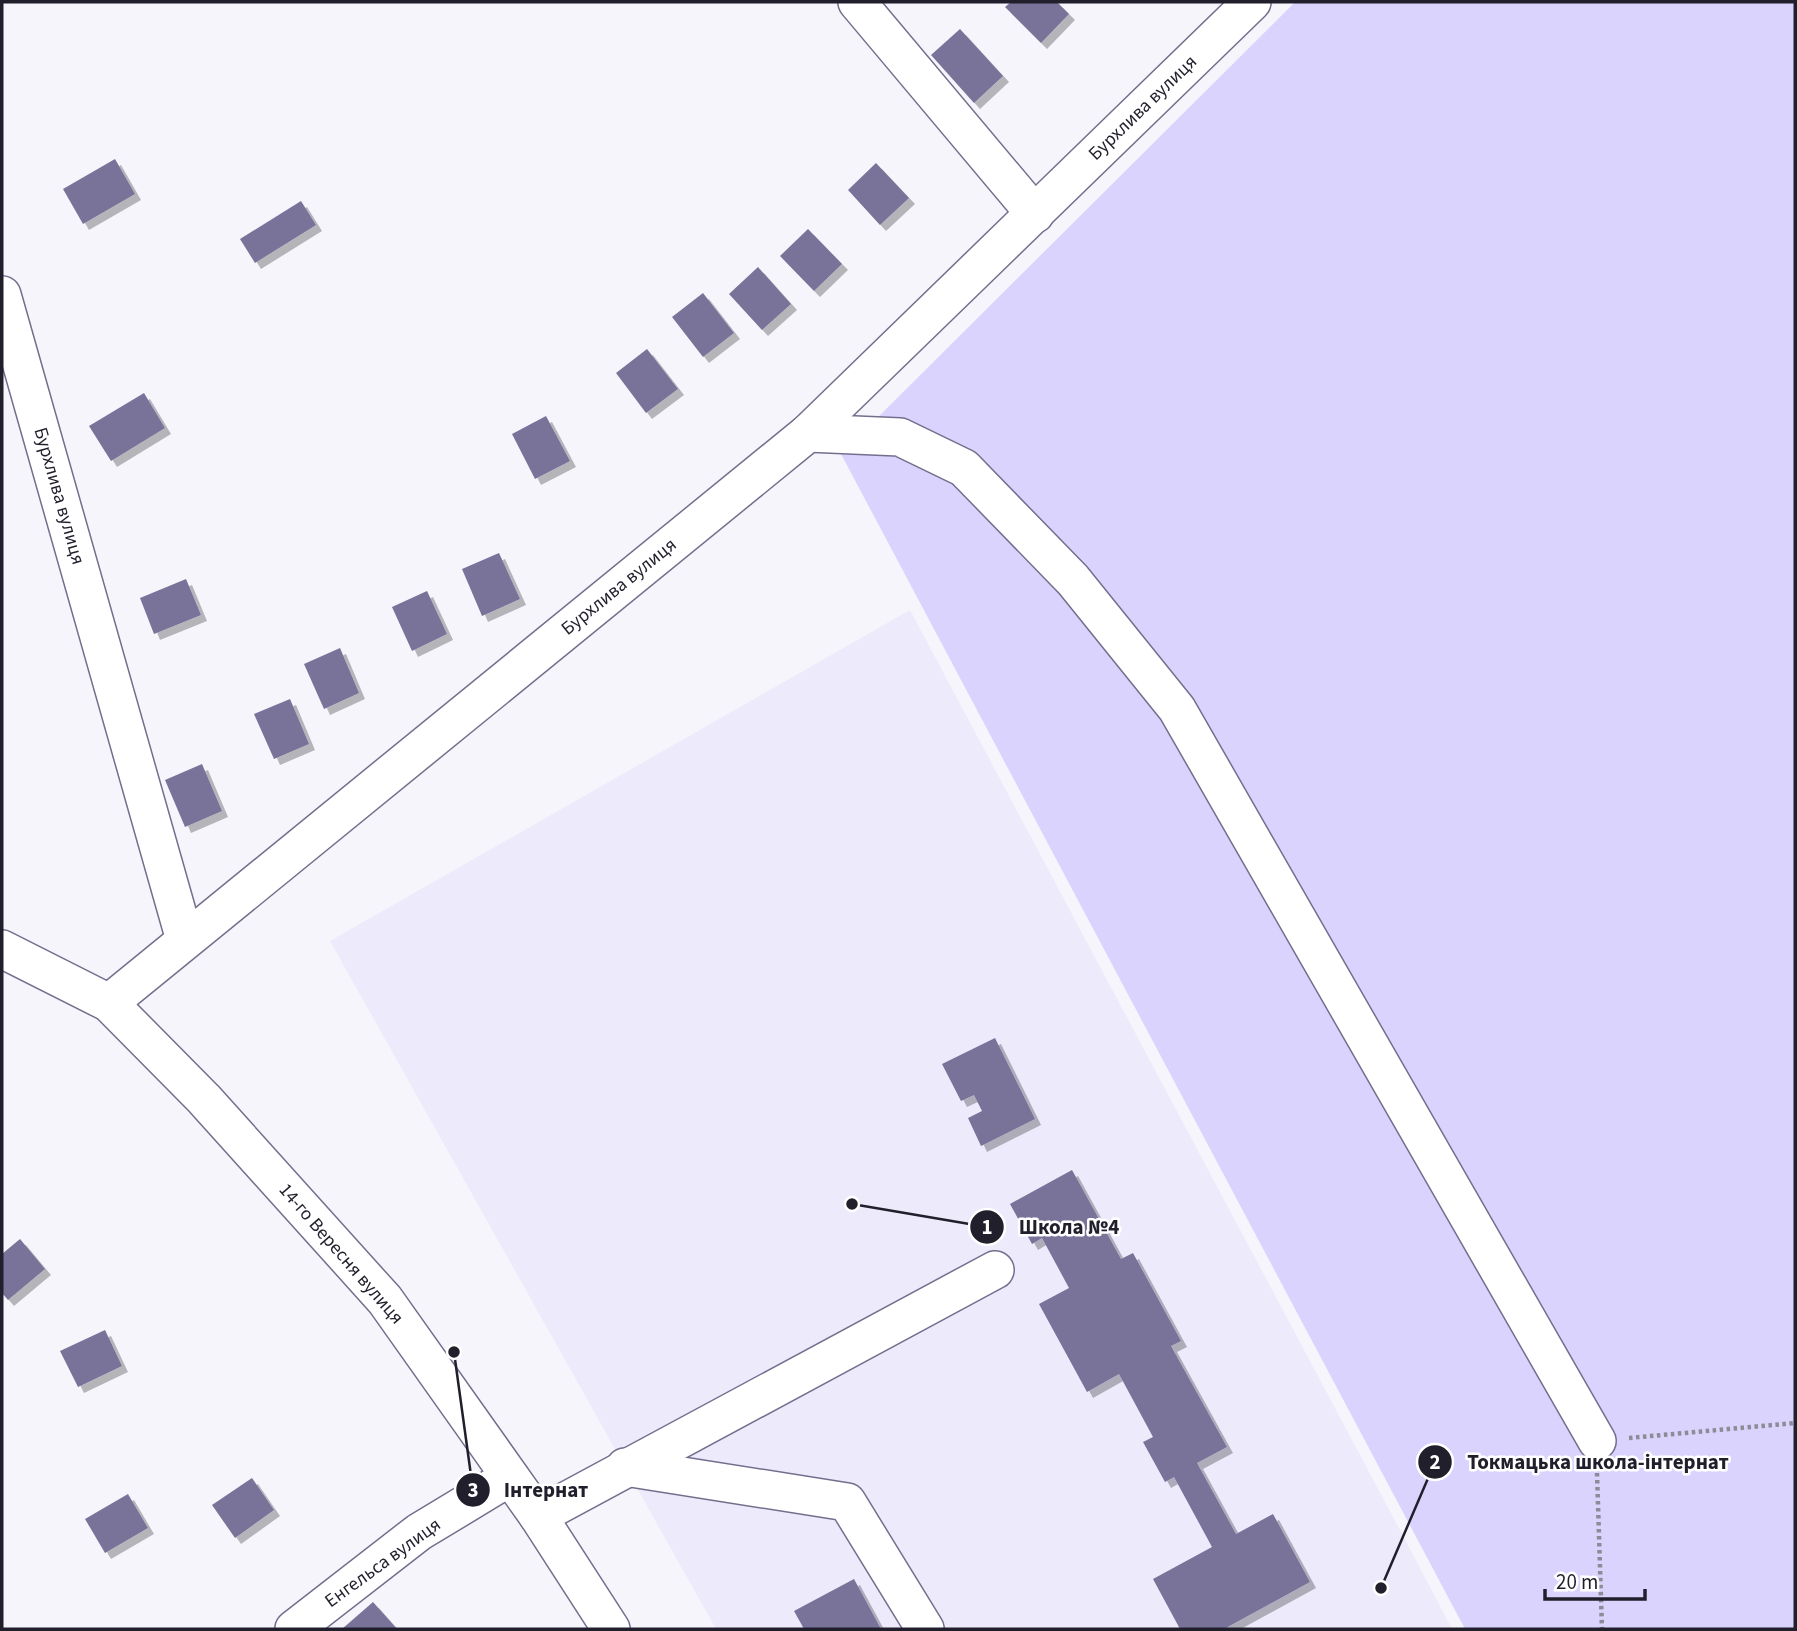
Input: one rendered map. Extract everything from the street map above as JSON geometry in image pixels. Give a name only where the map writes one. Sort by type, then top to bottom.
[{"type":"street","points":[[857,2],[1035,214]]},
{"type":"street","name":"Бурхлива вулиця","points":[[109,1003],[808,433],[1252,2]]},
{"type":"street","name":"Бурхлива вулиця","points":[[2,295],[185,940]]},
{"type":"street","points":[[808,433],[900,437],[964,468],[1073,580],[1177,709],[1597,1441]]},
{"type":"street","name":"14-го Вересня вулиця","points":[[2,949],[109,1003],[204,1099],[385,1300],[538,1516],[611,1629]]},
{"type":"street","points":[[538,1516],[995,1270]]},
{"type":"street","points":[[625,1467],[847,1502],[925,1629]]},
{"type":"street","name":"Енгельса вулиця","points":[[294,1629],[419,1532],[510,1477]]},
{"type":"path","points":[[1602,1629],[1597,1441],[1795,1423]]},
{"type":"shaded area","points":[[1295,2],[1795,2],[1795,1629],[1465,1629],[841,454]]},
{"type":"shaded area","points":[[910,610],[1452,1629],[716,1629],[330,941]]},
{"type":"building","points":[[1011,2],[1057,2],[1069,14],[1041,43],[1005,7]]},
{"type":"building","points":[[960,29],[1003,76],[974,103],[931,55]]},
{"type":"building","points":[[115,159],[135,194],[83,224],[63,189]]},
{"type":"building","points":[[876,163],[909,198],[880,225],[848,190]]},
{"type":"building","points":[[301,201],[316,225],[255,263],[240,239]]},
{"type":"building","points":[[808,229],[842,264],[814,291],[780,256]]},
{"type":"building","points":[[758,267],[791,304],[762,330],[729,294]]},
{"type":"building","points":[[703,293],[734,333],[703,357],[672,317]]},
{"type":"building","points":[[647,349],[678,389],[646,413],[616,373]]},
{"type":"building","points":[[144,393],[165,428],[111,461],[89,426]]},
{"type":"building","points":[[546,416],[570,461],[535,479],[512,434]]},
{"type":"building","points":[[499,553],[520,599],[482,616],[462,569]]},
{"type":"building","points":[[186,579],[201,615],[154,634],[140,598]]},
{"type":"building","points":[[427,591],[447,634],[412,651],[392,607]]},
{"type":"building","points":[[340,648],[359,693],[324,709],[304,664]]},
{"type":"building","points":[[290,699],[309,744],[274,759],[254,714]]},
{"type":"building","points":[[202,764],[222,811],[185,827],[165,780]]},
{"type":"building","points":[[995,1038],[1035,1119],[981,1146],[968,1118],[982,1111],[974,1095],[961,1101],[942,1064]]},
{"type":"building","points":[[1072,1170],[1121,1259],[1133,1253],[1181,1341],[1171,1346],[1227,1447],[1197,1463],[1236,1534],[1273,1514],[1310,1582],[1224,1629],[1180,1629],[1153,1579],[1212,1547],[1174,1477],[1165,1482],[1143,1442],[1153,1437],[1119,1374],[1087,1392],[1039,1304],[1069,1288],[1042,1238],[1032,1244],[1010,1204]]},
{"type":"building","points":[[20,1239],[45,1269],[8,1300],[2,1293],[2,1254]]},
{"type":"building","points":[[105,1330],[122,1366],[78,1387],[60,1351]]},
{"type":"building","points":[[252,1478],[274,1510],[235,1538],[212,1505]]},
{"type":"building","points":[[128,1494],[148,1528],[105,1553],[85,1519]]},
{"type":"building","points":[[854,1579],[881,1629],[804,1629],[794,1611]]},
{"type":"building","points":[[373,1602],[397,1629],[342,1629]]},
{"type":"place","name":"Школа №4","points":[[852,1204]]},
{"type":"place","name":"Інтернат","points":[[454,1352]]},
{"type":"place","name":"Токмацька школа-інтернат","points":[[1381,1588]]}]
